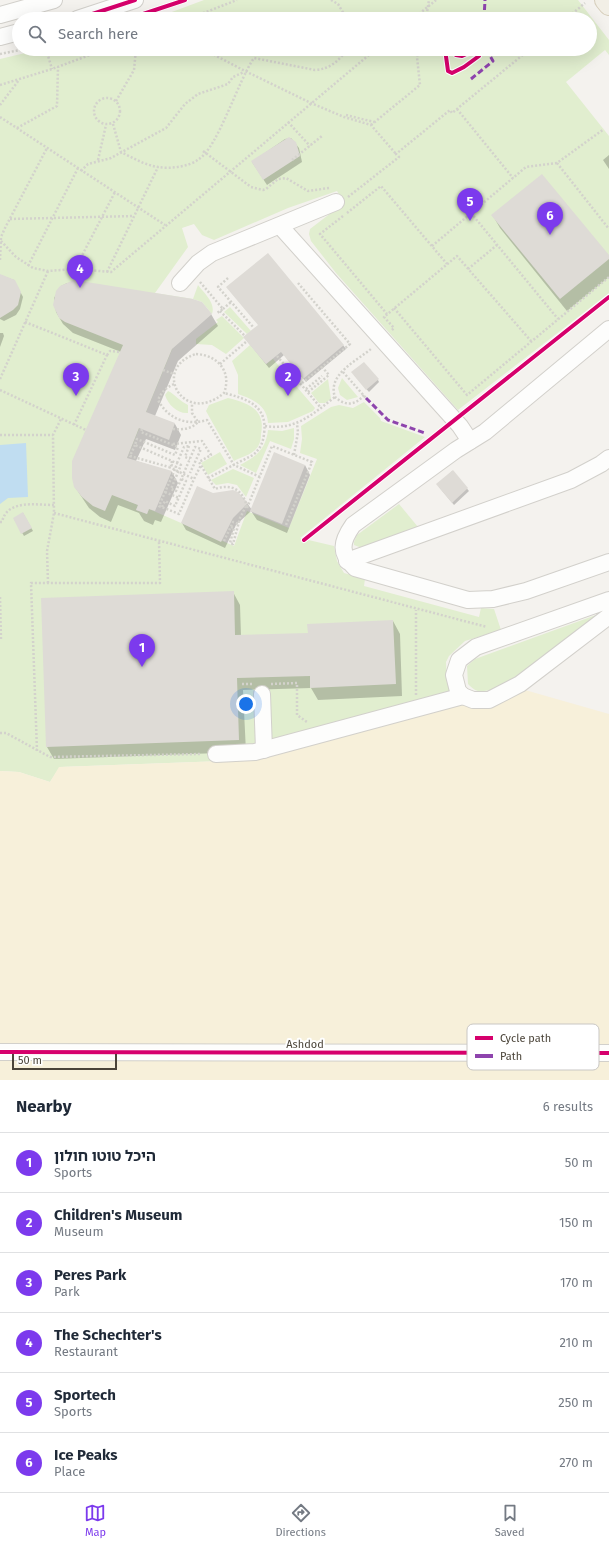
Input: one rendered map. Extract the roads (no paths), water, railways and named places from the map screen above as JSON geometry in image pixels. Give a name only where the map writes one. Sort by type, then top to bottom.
[{"type":"main road","points":[[605,0],[609,5]]},
{"type":"street","points":[[14,12],[29,9],[54,0]]},
{"type":"street","points":[[98,12],[135,0]]},
{"type":"street","points":[[0,15],[12,13]]},
{"type":"street","points":[[0,37],[12,34]]},
{"type":"street","points":[[180,283],[198,264],[212,253],[280,226],[337,195]]},
{"type":"street","points":[[280,226],[455,420],[470,441]]},
{"type":"street","points":[[609,329],[485,432],[470,441],[353,525],[344,542],[343,551],[347,561],[355,568],[365,572],[468,600],[493,599],[526,591],[609,562]]},
{"type":"street","points":[[347,561],[571,480],[609,458]]},
{"type":"street","points":[[609,600],[476,647],[459,660],[454,675],[458,691],[463,696],[473,700],[489,700],[520,684],[609,616]]},
{"type":"street","points":[[262,687],[264,750]]},
{"type":"street","points":[[216,754],[255,752],[264,750],[463,696]]},
{"type":"street","name":"Ashdod","points":[[0,1052],[467,1053]]},
{"type":"street","name":"Ashdod","points":[[599,1053],[609,1053]]},
{"type":"water","points":[[26,443],[28,497],[8,498],[0,504],[0,445]]},
{"type":"place","name":"Sportech","points":[[470,221]]},
{"type":"place","name":"Ice Peaks","points":[[550,235]]},
{"type":"place","name":"The Schechter's","points":[[80,288]]},
{"type":"place","name":"Peres Park","points":[[76,396]]},
{"type":"place","name":"Children's Museum","points":[[288,396]]},
{"type":"place","name":"היכל טוטו חולון","points":[[142,667]]}]
